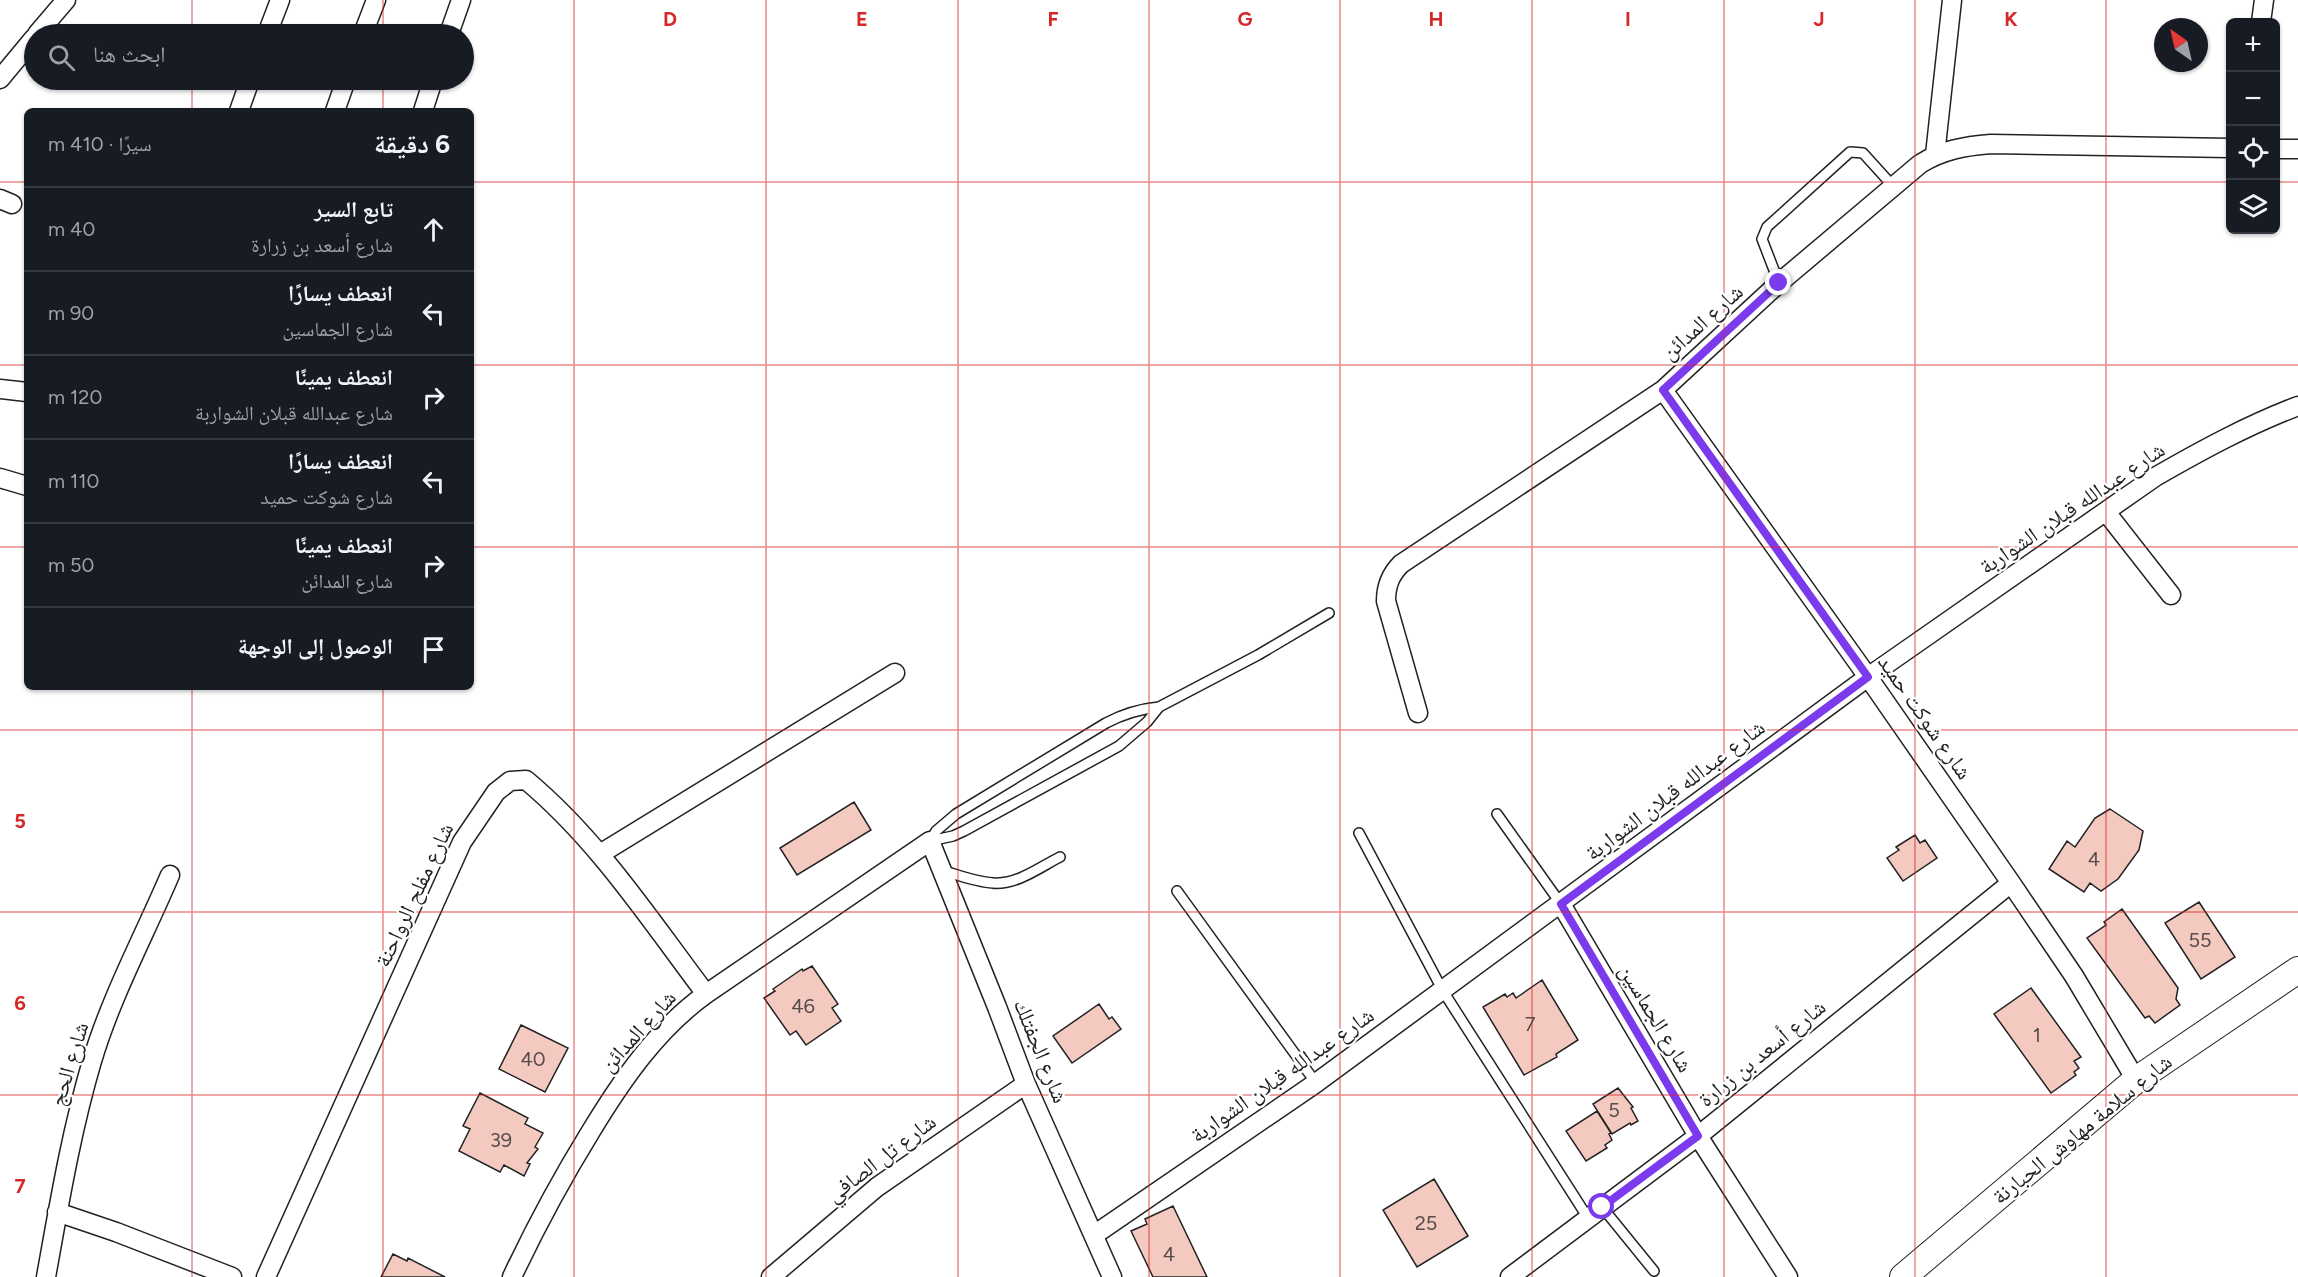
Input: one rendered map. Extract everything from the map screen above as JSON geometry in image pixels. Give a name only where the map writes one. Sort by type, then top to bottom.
[{"type":"street","points":[[46,24],[66,0]]},
{"type":"street","points":[[271,24],[280,0]]},
{"type":"street","points":[[367,24],[376,0]]},
{"type":"street","points":[[452,24],[460,0]]},
{"type":"street","points":[[1935,155],[1952,0]]},
{"type":"street","points":[[2262,18],[2264,0]]},
{"type":"street","points":[[0,79],[24,50]]},
{"type":"street","points":[[239,108],[246,90]]},
{"type":"street","points":[[336,108],[342,90]]},
{"type":"street","points":[[424,108],[430,90]]},
{"type":"street","name":"شارع المدائن","points":[[1418,713],[1386,601],[1388,585],[1395,570],[1663,390],[1779,283],[1905,174],[1935,155],[1953,149],[1991,144],[2226,148]]},
{"type":"street","points":[[2280,148],[2298,149]]},
{"type":"street","points":[[0,389],[24,392]]},
{"type":"street","name":"شارع شوكت حميد","points":[[1663,390],[1868,677],[2011,883],[2074,976],[2136,1080]]},
{"type":"street","name":"شارع عبدالله قبلان الشواربة","points":[[1094,1235],[1316,1083],[1868,677],[2156,477],[2257,421],[2298,406]]},
{"type":"street","points":[[0,478],[24,485]]},
{"type":"street","points":[[2106,512],[2171,595]]},
{"type":"street","points":[[600,854],[895,673]]},
{"type":"street","name":"شارع مفلح الرواحنة","points":[[266,1277],[462,842],[496,792],[510,781],[526,780],[554,803],[600,854],[706,994]]},
{"type":"street","name":"شارع المدائن","points":[[512,1277],[551,1198],[619,1086],[675,1020],[706,994],[930,842]]},
{"type":"street","name":"شارع الجفتلك","points":[[930,842],[1026,1084],[1112,1277]]},
{"type":"street","name":"شارع الحج","points":[[46,1277],[73,1134],[92,1060],[112,1008],[171,875]]},
{"type":"street","name":"شارع أسعد بن زرارة","points":[[1510,1277],[1698,1136],[2011,883]]},
{"type":"street","name":"شارع الجماسين","points":[[1561,904],[1698,1136],[1788,1277]]},
{"type":"street","name":"شارع سلامة مهاوش الحبارنة","points":[[1903,1277],[2136,1080],[2298,970]]},
{"type":"street","name":"شارع تل الصافي","points":[[774,1276],[877,1187],[1026,1084]]},
{"type":"street","points":[[57,1212],[232,1277]]},
{"type":"lane","points":[[1779,283],[1762,239],[1763,234],[1767,227],[1850,152],[1863,153],[1892,185]]},
{"type":"lane","points":[[930,842],[936,831],[956,814],[1106,723],[1122,714],[1159,707],[1258,655],[1329,613]]},
{"type":"lane","points":[[930,842],[964,831],[1119,746],[1148,722],[1159,707]]},
{"type":"lane","points":[[1497,814],[1561,904]]},
{"type":"lane","points":[[1359,833],[1443,991],[1595,1212],[1654,1271]]},
{"type":"lane","points":[[941,870],[984,882],[1001,883],[1017,879],[1060,857]]},
{"type":"lane","points":[[1177,891],[1316,1083]]},
{"type":"building","points":[[854,802],[871,830],[797,875],[780,848]]},
{"type":"building","points":[[2110,809],[2143,831],[2139,850],[2118,879],[2101,891],[2090,883],[2084,892],[2049,869],[2067,841],[2075,847],[2095,818]]},
{"type":"building","points":[[1915,835],[1920,843],[1925,840],[1937,858],[1903,881],[1887,858],[1899,850],[1896,847]]},
{"type":"building","points":[[2199,902],[2235,957],[2201,979],[2165,923]]},
{"type":"building","points":[[2122,909],[2178,988],[2176,999],[2180,1005],[2155,1023],[2149,1016],[2145,1018],[2087,938],[2106,925],[2104,922]]},
{"type":"building","points":[[812,966],[838,1004],[832,1008],[841,1021],[806,1045],[796,1031],[790,1035],[764,998],[802,969],[803,971]]},
{"type":"building","points":[[1542,980],[1578,1040],[1556,1054],[1557,1057],[1524,1075],[1483,1007],[1505,994],[1507,997],[1513,993],[1516,998]]},
{"type":"building","points":[[2031,988],[2081,1057],[2074,1061],[2079,1068],[2074,1072],[2076,1075],[2051,1093],[1994,1014]]},
{"type":"building","points":[[1099,1004],[1109,1019],[1112,1017],[1121,1029],[1072,1063],[1053,1036]]},
{"type":"building","points":[[521,1025],[568,1048],[545,1092],[499,1069]]},
{"type":"building","points":[[1618,1088],[1633,1107],[1631,1108],[1638,1121],[1612,1134],[1593,1104]]},
{"type":"building","points":[[480,1093],[528,1118],[525,1124],[543,1133],[535,1147],[538,1149],[527,1163],[530,1164],[524,1176],[504,1165],[500,1172],[459,1151],[470,1129],[463,1126]]},
{"type":"building","points":[[1597,1111],[1611,1133],[1609,1134],[1612,1140],[1605,1145],[1607,1148],[1586,1161],[1566,1131]]},
{"type":"building","points":[[1434,1179],[1468,1236],[1417,1267],[1383,1210]]},
{"type":"building","points":[[1173,1206],[1207,1277],[1153,1277],[1131,1231],[1147,1224],[1145,1219]]},
{"type":"building","points":[[393,1254],[407,1261],[408,1258],[445,1277],[381,1277]]},
{"type":"route","points":[[1602,1207],[1698,1136],[1561,904],[1868,677],[1663,390],[1779,283]]}]
